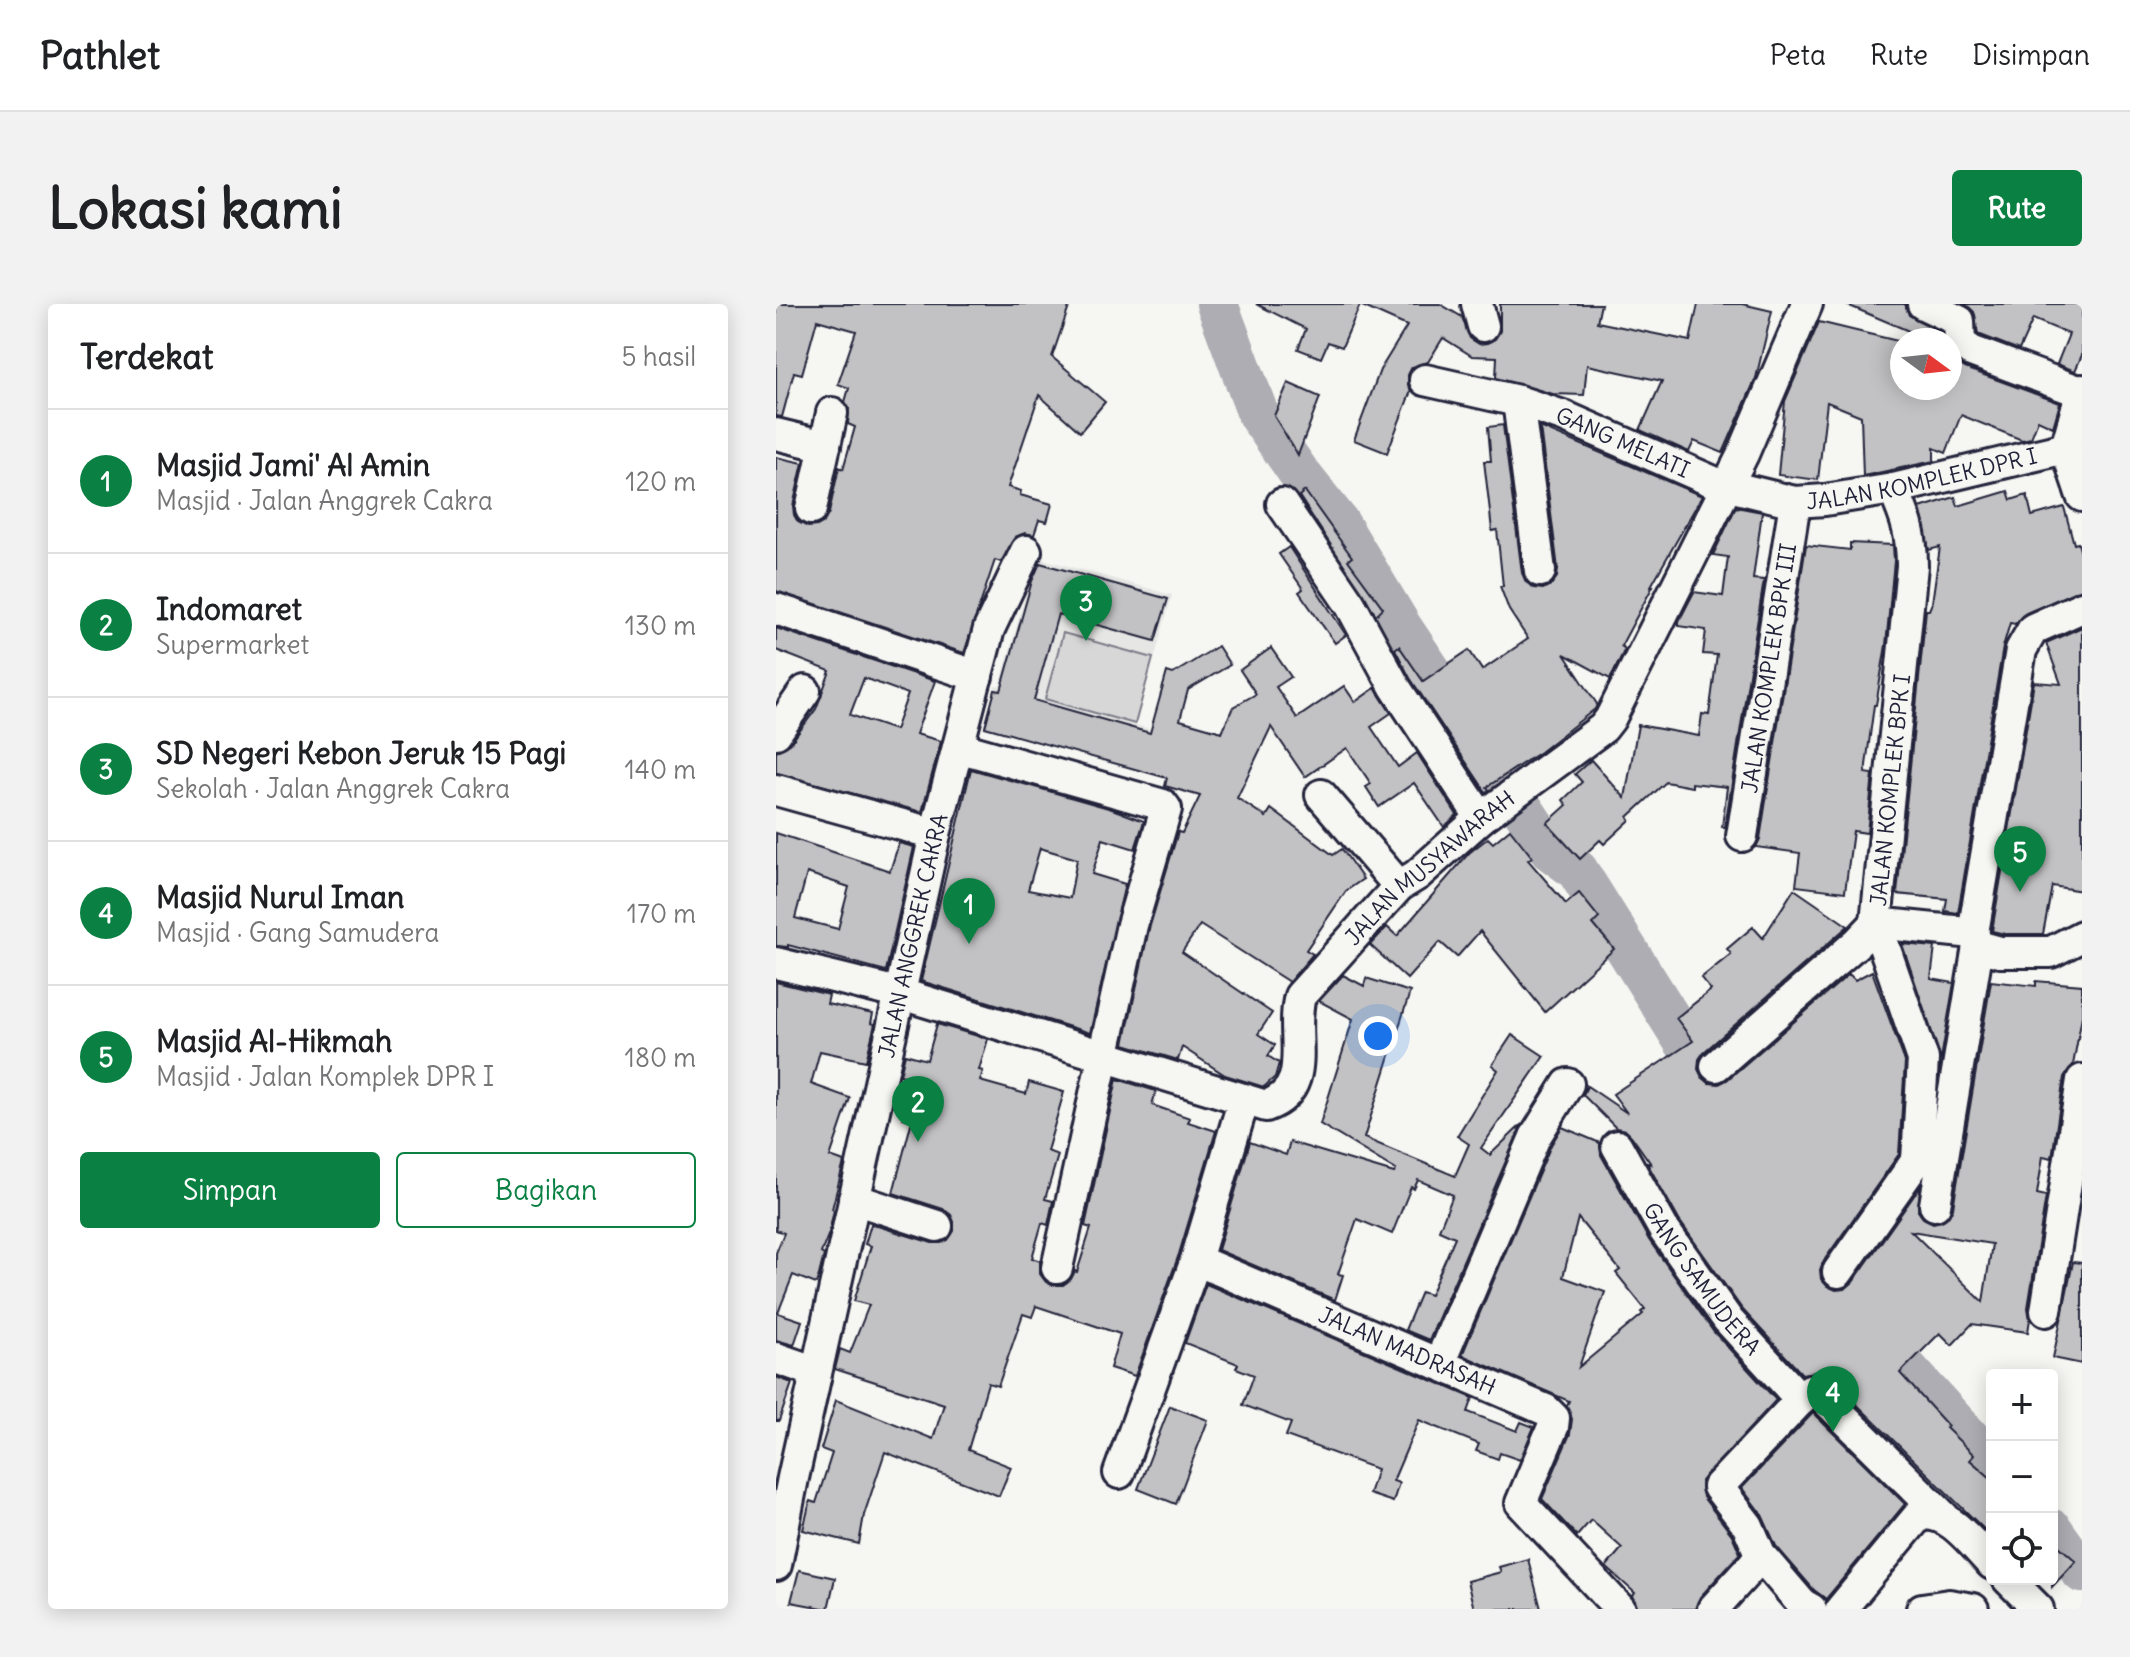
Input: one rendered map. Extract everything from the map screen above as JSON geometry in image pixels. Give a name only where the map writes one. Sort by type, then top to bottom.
[{"type":"street","points":[[1923,304],[1959,321],[1960,343],[1971,351],[2082,391],[2066,448]]},
{"type":"street","name":"JALAN MUSYAWARAH","points":[[776,963],[898,993],[1266,1106],[1292,1089],[1298,1072],[1296,1012],[1300,996],[1399,886],[1417,875],[1482,817],[1603,728],[1610,719],[1727,485],[1798,306]]},
{"type":"street","name":"GANG MELATI","points":[[1425,380],[1518,401],[1563,416],[1727,485]]},
{"type":"street","points":[[1518,401],[1540,571]]},
{"type":"street","points":[[811,509],[832,413]]},
{"type":"street","points":[[776,434],[825,446]]},
{"type":"street","name":"JALAN KOMPLEK DPR I","points":[[1727,485],[1795,502],[1825,500],[1893,489],[2066,448],[2082,496]]},
{"type":"street","name":"JALAN KOMPLEK BPK I","points":[[1893,489],[1912,539],[1912,566],[1876,923],[1976,940],[2000,952],[2051,952],[2082,936]]},
{"type":"street","name":"JALAN KOMPLEK BPK III","points":[[1742,836],[1795,502]]},
{"type":"street","points":[[1282,504],[1350,604],[1395,687],[1482,817]]},
{"type":"street","name":"JALAN ANGGREK CAKRA","points":[[776,1565],[935,834],[989,629],[1026,551]]},
{"type":"street","points":[[1935,1205],[2021,650],[2033,629],[2082,607]]},
{"type":"street","points":[[776,609],[977,676]]},
{"type":"street","points":[[776,733],[805,691]]},
{"type":"street","points":[[958,747],[1163,805],[1166,809],[1132,925],[1057,1268]]},
{"type":"street","points":[[776,790],[935,834]]},
{"type":"street","points":[[1321,795],[1399,886]]},
{"type":"street","points":[[1716,1066],[1876,923],[1923,1059],[1917,1160],[1838,1272]]},
{"type":"street","points":[[2046,1311],[2082,1080]]},
{"type":"street","points":[[1439,1364],[1535,1137],[1568,1084]]},
{"type":"street","points":[[1119,1473],[1196,1260],[1244,1099]]},
{"type":"street","name":"GANG SAMUDERA","points":[[1617,1146],[1664,1230],[1728,1320],[1801,1400]]},
{"type":"street","points":[[854,1199],[937,1226]]},
{"type":"street","name":"JALAN MADRASAH","points":[[1196,1260],[1546,1410],[1554,1418],[1521,1503],[1620,1609]]},
{"type":"street","points":[[776,1358],[816,1372]]},
{"type":"street","points":[[1811,1609],[1802,1604],[1761,1556],[1748,1526],[1718,1487],[1810,1390],[1817,1391],[1986,1558]]},
{"type":"street","points":[[1841,1609],[1919,1515],[1927,1513],[1944,1517]]},
{"type":"street","points":[[1713,1609],[1761,1556]]},
{"type":"street","points":[[2014,1585],[2038,1609]]},
{"type":"street","points":[[1922,1609],[1949,1605],[1973,1609]]},
{"type":"shaded area","points":[[1036,557],[1172,595],[1136,725],[1162,733],[1150,774],[984,728],[995,686],[1000,686]]},
{"type":"shaded area","points":[[1063,633],[1153,658],[1135,724],[1045,699]]},
{"type":"building","points":[[776,304],[1070,304],[1052,357],[1105,402],[1080,432],[1039,395],[1008,487],[1021,491],[1020,495],[1052,504],[1047,522],[1039,520],[1034,535],[1025,533],[1015,537],[1001,562],[995,560],[964,653],[776,591],[776,457],[803,463],[793,506],[798,522],[808,527],[824,522],[829,513],[839,467],[843,469],[855,427],[848,424],[849,408],[845,402],[849,388],[838,384],[856,331],[817,320],[802,374],[794,372],[782,417],[776,416]]},
{"type":"building","points":[[1256,304],[1440,304],[1462,317],[1470,338],[1479,344],[1495,339],[1500,331],[1500,304],[1601,304],[1597,322],[1690,341],[1698,304],[1742,304],[1772,311],[1756,378],[1723,453],[1694,441],[1689,452],[1640,430],[1662,381],[1587,365],[1584,395],[1553,394],[1496,378],[1497,357],[1472,356],[1443,338],[1428,362],[1412,367],[1408,375],[1411,391],[1387,453],[1354,440],[1380,370],[1407,326],[1360,305],[1342,347],[1328,342],[1321,358],[1298,349],[1306,329]]},
{"type":"building","points":[[1845,304],[1905,304],[1909,315],[1933,328],[1902,328]]},
{"type":"building","points":[[1965,304],[2082,304],[2082,355],[2075,371],[2057,364],[2069,334],[2033,319],[2019,350],[1978,334],[1974,312]]},
{"type":"building","points":[[1819,322],[1890,339],[1890,400],[1962,400],[1962,366],[2060,403],[2053,427],[2038,420],[2031,438],[2022,440],[1961,415],[1946,453],[1934,448],[1934,461],[1863,476],[1861,416],[1827,402],[1818,480],[1778,475],[1785,401]]},
{"type":"building","points":[[1288,383],[1320,397],[1298,455],[1274,416]]},
{"type":"building","points":[[1503,425],[1522,573],[1526,582],[1534,588],[1543,589],[1551,585],[1558,569],[1540,427],[1702,496],[1651,586],[1621,646],[1625,649],[1610,679],[1564,654],[1597,704],[1595,709],[1540,752],[1487,787],[1489,790],[1486,792],[1410,678],[1395,649],[1399,646],[1423,681],[1469,650],[1482,670],[1528,639],[1509,610],[1500,586],[1503,586],[1497,530],[1492,531],[1484,461],[1491,461],[1488,427]]},
{"type":"building","points":[[1305,491],[1352,557],[1348,560],[1383,608],[1376,615],[1299,496]]},
{"type":"building","points":[[2008,491],[2011,500],[2027,495],[2032,516],[2064,507],[2074,544],[2078,543],[2082,557],[2082,589],[2026,613],[2015,624],[2010,623],[2003,647],[1958,913],[1945,911],[1947,899],[1897,894],[1926,610],[1932,603],[1940,547],[1929,550],[1920,508],[1955,497],[1958,506]]},
{"type":"building","points":[[1736,507],[1762,512],[1753,579],[1764,580],[1725,827],[1722,827],[1727,787],[1692,783],[1692,787],[1666,782],[1604,844],[1600,840],[1580,859],[1547,823],[1567,805],[1563,800],[1582,782],[1575,774],[1591,760],[1625,798],[1638,725],[1699,736],[1702,714],[1709,715],[1717,655],[1703,654],[1706,630],[1679,626],[1679,621],[1694,592],[1723,596],[1728,557],[1713,555]]},
{"type":"building","points":[[1850,543],[1893,545],[1894,561],[1886,645],[1865,773],[1873,774],[1867,833],[1853,831],[1845,892],[1796,886],[1800,853],[1756,847],[1760,839],[1806,545],[1850,550]]},
{"type":"building","points":[[1289,547],[1346,635],[1335,643],[1299,592],[1303,589],[1279,554]]},
{"type":"building","points":[[1040,563],[1168,599],[1155,641],[1058,614],[1034,700],[1150,733],[1167,672],[1173,674],[1218,646],[1230,665],[1188,690],[1180,720],[1222,732],[1233,707],[1256,694],[1240,670],[1271,648],[1291,677],[1276,687],[1297,718],[1344,686],[1355,702],[1375,688],[1391,713],[1371,727],[1398,767],[1417,753],[1457,815],[1444,827],[1414,783],[1379,807],[1366,787],[1371,784],[1347,748],[1305,777],[1271,727],[1237,798],[1266,817],[1271,809],[1333,855],[1342,849],[1363,879],[1346,891],[1306,950],[1313,954],[1289,982],[1200,925],[1182,952],[1272,1013],[1258,1034],[1275,1045],[1268,1056],[1279,1063],[1275,1077],[1264,1087],[1225,1075],[1182,1047],[1178,1060],[1124,1044],[1149,929],[1178,832],[1182,833],[1200,796],[1165,786],[1167,778],[985,727],[995,690],[1001,691],[1032,581]]},
{"type":"building","points":[[2082,627],[2082,891],[2052,886],[2043,934],[1992,931],[2034,682],[2061,684],[2046,643]]},
{"type":"building","points":[[776,628],[935,681],[916,734],[941,741],[922,812],[776,773],[776,751],[790,744],[816,709],[830,671],[776,650]],"holes":[[[864,678],[908,694],[895,730],[850,715]]]},
{"type":"building","points":[[971,769],[1144,821],[1135,849],[1103,839],[1092,874],[1125,884],[1090,1033],[921,981]],"holes":[[[1040,848],[1077,859],[1070,898],[1028,890]]]},
{"type":"building","points":[[1510,829],[1532,857],[1528,860],[1566,904],[1579,893],[1599,918],[1593,924],[1614,949],[1545,1012],[1480,931],[1457,957],[1440,942],[1407,979],[1370,945],[1387,927],[1397,936],[1469,853],[1488,838],[1493,843]]},
{"type":"building","points":[[776,833],[890,871],[899,843],[914,847],[886,971],[788,945],[776,946]],"holes":[[[807,873],[849,887],[838,929],[795,918]]]},
{"type":"building","points":[[1794,889],[1848,926],[1704,1052],[1698,1069],[1702,1077],[1709,1083],[1719,1084],[1727,1080],[1849,974],[1855,980],[1872,971],[1905,1062],[1899,1154],[1820,1270],[1821,1279],[1836,1290],[1845,1289],[1853,1282],[1920,1187],[1918,1211],[1923,1218],[1933,1223],[1949,1216],[1953,1208],[1991,981],[2036,986],[2036,981],[2082,985],[2082,1016],[2073,1065],[2064,1077],[2052,1158],[2043,1156],[2037,1194],[2046,1196],[2028,1308],[2028,1332],[1972,1324],[1952,1345],[1940,1333],[1900,1373],[1948,1426],[1946,1428],[1974,1455],[1970,1460],[1986,1474],[1986,1531],[1830,1378],[1813,1372],[1802,1374],[1742,1309],[1679,1220],[1647,1163],[1651,1164],[1632,1137],[1625,1130],[1616,1128],[1583,1095],[1587,1086],[1627,1113],[1613,1094],[1693,1041],[1676,1018],[1711,990],[1701,978],[1731,954],[1727,949],[1753,927],[1763,938]],"holes":[[[1911,1231],[1992,1244],[1983,1302]]]},
{"type":"building","points":[[1902,944],[1935,947],[1931,979],[1954,983],[1941,1059]]},
{"type":"building","points":[[1343,975],[1364,986],[1366,978],[1410,992],[1364,1138],[1455,1176],[1469,1144],[1457,1136],[1498,1070],[1492,1065],[1512,1035],[1544,1056],[1481,1148],[1490,1155],[1522,1124],[1429,1340],[1405,1330],[1421,1292],[1430,1295],[1455,1237],[1439,1230],[1453,1195],[1418,1180],[1414,1189],[1411,1187],[1392,1234],[1357,1219],[1338,1274],[1343,1275],[1335,1300],[1218,1250],[1250,1142],[1286,1155],[1290,1142],[1394,1173],[1396,1170],[1320,1124],[1353,1019],[1319,1001]]},
{"type":"building","points":[[776,982],[829,995],[827,1004],[873,1014],[871,1023],[875,1024],[866,1061],[820,1051],[811,1084],[850,1098],[830,1157],[844,1162],[816,1284],[793,1275],[778,1313],[802,1321],[794,1345],[776,1340],[776,1253],[784,1233],[776,1230]]},
{"type":"building","points":[[937,1024],[988,1039],[979,1070],[983,1071],[980,1081],[1026,1094],[1029,1082],[1064,1092],[1047,1151],[1058,1155],[1045,1199],[1053,1201],[1048,1225],[1042,1223],[1032,1258],[1040,1261],[1040,1274],[1052,1285],[1063,1285],[1077,1272],[1091,1228],[1085,1226],[1117,1079],[1156,1091],[1152,1105],[1216,1131],[1179,1254],[1135,1376],[1110,1368],[1120,1334],[1036,1306],[1032,1317],[1023,1314],[998,1386],[988,1383],[968,1450],[1011,1467],[999,1496],[885,1452],[864,1515],[859,1544],[803,1530],[810,1501],[816,1503],[832,1453],[821,1449],[836,1400],[933,1439],[944,1404],[835,1369],[840,1349],[850,1353],[869,1305],[854,1301],[871,1246],[865,1244],[871,1224],[932,1243],[948,1240],[954,1231],[951,1215],[943,1209],[893,1193],[912,1120],[903,1118],[909,1098],[902,1096],[908,1077],[900,1075],[905,1054],[927,1060]]},
{"type":"building","points":[[1562,1127],[1600,1143],[1601,1155],[1649,1240],[1713,1331],[1776,1400],[1701,1481],[1703,1497],[1732,1535],[1740,1553],[1700,1597],[1695,1609],[1638,1609],[1632,1596],[1635,1593],[1606,1567],[1622,1548],[1591,1520],[1577,1536],[1542,1499],[1570,1434],[1572,1419],[1567,1405],[1569,1401],[1462,1355],[1551,1145]],"holes":[[[1578,1218],[1620,1270],[1616,1273],[1645,1309],[1641,1312],[1643,1314],[1579,1367],[1605,1292],[1563,1277]]]},
{"type":"building","points":[[2073,1262],[2082,1263],[2082,1364],[2053,1358]]},
{"type":"building","points":[[1206,1284],[1473,1398],[1468,1412],[1517,1431],[1521,1422],[1534,1427],[1520,1460],[1500,1453],[1498,1459],[1476,1451],[1479,1444],[1419,1420],[1393,1481],[1399,1483],[1393,1502],[1369,1494],[1377,1469],[1286,1436],[1291,1423],[1243,1405],[1254,1375],[1236,1368],[1238,1364],[1185,1343]]},
{"type":"building","points":[[776,1377],[792,1383],[779,1421],[776,1421]]},
{"type":"building","points":[[1170,1406],[1208,1420],[1176,1504],[1138,1489]]},
{"type":"building","points":[[1813,1413],[1905,1504],[1826,1599],[1814,1590],[1776,1546],[1762,1515],[1742,1488]]},
{"type":"building","points":[[2058,1545],[2076,1561],[2058,1580]]},
{"type":"building","points":[[1528,1559],[1541,1609],[1474,1609],[1467,1581],[1501,1572],[1499,1567]]},
{"type":"building","points":[[799,1570],[835,1578],[828,1609],[791,1602]]},
{"type":"waterway","points":[[1217,304],[1258,414],[1338,522],[1401,627],[1550,850],[1577,870],[1728,1111],[1736,1132]]},
{"type":"waterway","points":[[1782,1231],[1986,1456]]},
{"type":"waterway","points":[[2058,1538],[2082,1572]]},
{"type":"place","name":"SD Negeri Kebon Jeruk 15 Pagi","points":[[1086,641]]},
{"type":"place","name":"Masjid Al-Hikmah","points":[[2020,892]]},
{"type":"place","name":"Masjid Jami' Al Amin","points":[[969,944]]},
{"type":"place","name":"Indomaret","points":[[918,1142]]},
{"type":"place","name":"Masjid Nurul Iman","points":[[1833,1432]]}]
